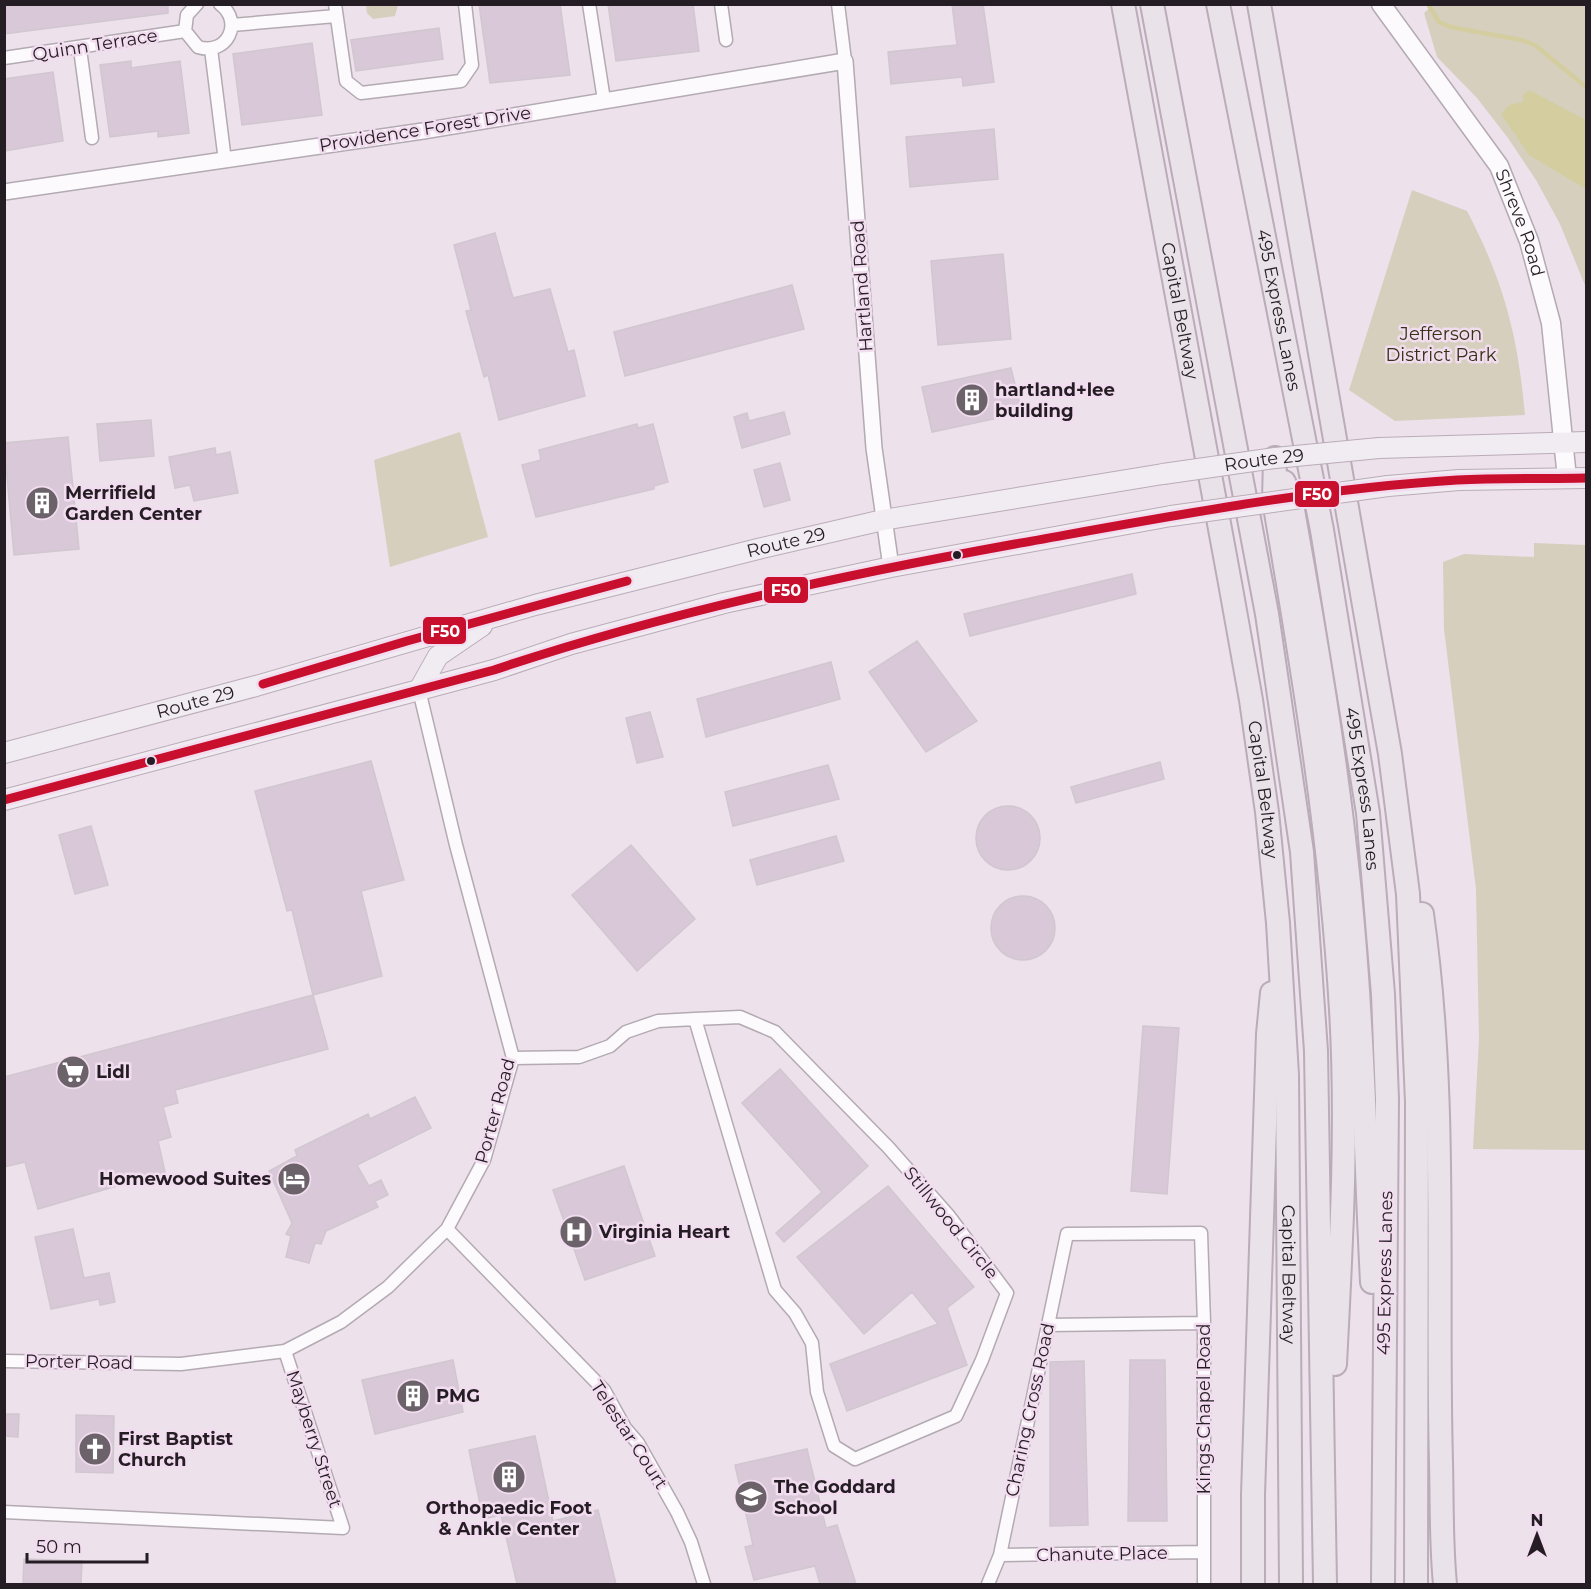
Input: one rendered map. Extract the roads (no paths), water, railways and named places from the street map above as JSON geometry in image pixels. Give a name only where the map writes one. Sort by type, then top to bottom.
[{"type":"highway","name":"Capital Beltway","points":[[1123,4],[1251,700],[1278,923],[1287,1075],[1291,1584]]},
{"type":"highway","points":[[1152,4],[1267,614],[1302,852],[1316,1051],[1325,1581]]},
{"type":"highway","name":"495 Express Lanes","points":[[1218,4],[1322,530],[1368,813],[1377,904],[1387,1099],[1383,1584]]},
{"type":"highway","points":[[1259,4],[1390,754],[1408,894],[1417,1101],[1416,1584]]},
{"type":"highway","points":[[1275,459],[1293,560],[1334,748],[1354,939],[1383,1509]]},
{"type":"highway","points":[[1293,560],[1322,796],[1341,1011],[1344,1128],[1342,1213],[1325,1581]]},
{"type":"highway","points":[[1390,754],[1414,860],[1427,949],[1439,1089],[1438,1367],[1445,1584]]},
{"type":"highway","points":[[1253,1584],[1267,1046],[1278,923]]},
{"type":"main road","name":"Shreve Road","points":[[1381,4],[1499,166],[1529,241],[1551,323],[1567,478]]},
{"type":"main road","name":"Route 29","points":[[4,753],[256,686],[597,589],[884,520],[1163,474],[1275,459],[1379,448],[1587,442]]},
{"type":"main road","points":[[4,800],[494,670],[571,644],[724,603],[891,567],[1171,516],[1388,486],[1459,480],[1587,478]]},
{"type":"main road","points":[[419,690],[438,656],[494,618]]},
{"type":"street","points":[[197,4],[187,15],[185,31],[198,47],[211,49],[218,47],[229,38],[232,25],[227,10],[220,4]]},
{"type":"street","points":[[232,25],[335,10],[346,81],[361,93],[384,91],[461,81],[472,65],[465,4]]},
{"type":"street","points":[[589,4],[604,100]]},
{"type":"street","points":[[721,4],[726,40]]},
{"type":"street","name":"Hartland Road","points":[[838,4],[845,61],[874,448],[891,567]]},
{"type":"street","name":"Quinn Terrace","points":[[4,58],[80,49],[185,31]]},
{"type":"street","points":[[80,49],[92,138]]},
{"type":"street","points":[[211,49],[225,161]]},
{"type":"street","name":"Providence Forest Drive","points":[[4,192],[225,161],[845,61]]},
{"type":"street","name":"Porter Road","points":[[4,1361],[181,1364],[285,1351],[341,1322],[388,1287],[447,1228],[484,1160],[513,1058],[456,844],[419,690]]},
{"type":"street","name":"Stillwood Circle","points":[[513,1058],[579,1057],[610,1046],[627,1032],[658,1021],[695,1018],[740,1017],[775,1032],[888,1147],[949,1216],[1007,1293],[982,1360],[956,1416],[855,1459],[834,1446],[817,1392],[812,1343],[795,1313],[775,1290],[695,1018]]},
{"type":"street","name":"Telestar Court","points":[[447,1228],[604,1390],[625,1428],[638,1443],[677,1512],[691,1542],[704,1584]]},
{"type":"street","name":"Charing Cross Road","points":[[988,1584],[1000,1555],[1066,1234],[1201,1233]]},
{"type":"street","name":"Kings Chapel Road","points":[[1201,1233],[1204,1323],[1204,1584]]},
{"type":"street","points":[[1048,1325],[1204,1323]]},
{"type":"street","name":"Mayberry Street","points":[[4,1512],[343,1528],[285,1351]]},
{"type":"street","name":"Chanute Place","points":[[1000,1555],[1204,1552]]},
{"type":"waterway","points":[[1428,4],[1439,22],[1451,27],[1521,40],[1535,45],[1586,87]]},
{"type":"place","name":"hartland+lee building","points":[[972,400]]},
{"type":"place","name":"Merrifield Garden Center","points":[[42,503]]},
{"type":"place","name":"Lidl","points":[[73,1072]]},
{"type":"place","name":"Homewood Suites","points":[[294,1179]]},
{"type":"place","name":"Virginia Heart","points":[[576,1232]]},
{"type":"place","name":"PMG","points":[[413,1396]]},
{"type":"place","name":"First Baptist Church","points":[[95,1449]]},
{"type":"place","name":"Orthopaedic Foot & Ankle Center","points":[[509,1477]]},
{"type":"place","name":"The Goddard School","points":[[751,1497]]},
{"type":"park label","name":"Jefferson District Park","points":[[1441,344]]}]
